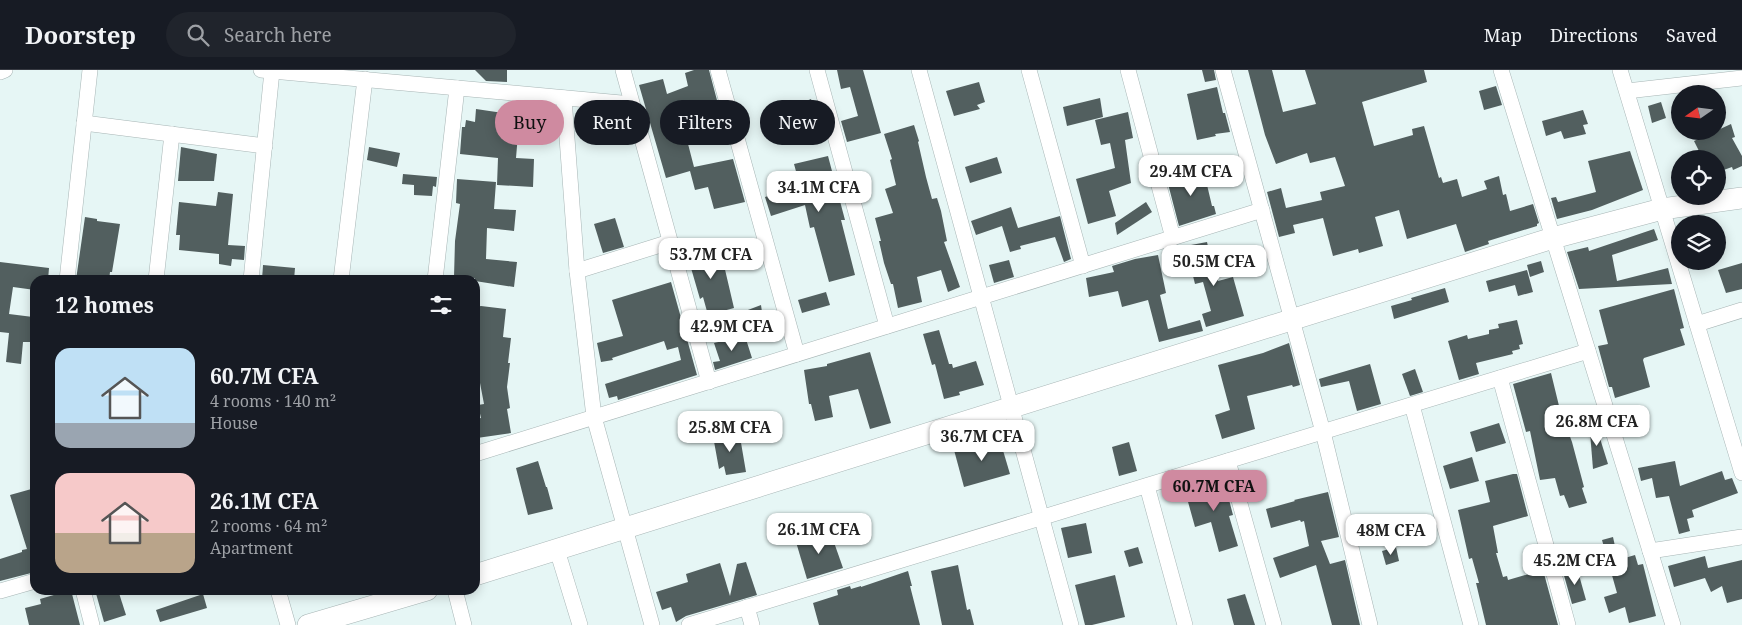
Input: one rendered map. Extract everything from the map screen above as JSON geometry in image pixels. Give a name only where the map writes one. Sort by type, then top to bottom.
[{"type":"street","points":[[0,72],[5,70]]},
{"type":"street","points":[[68,275],[90,70]]},
{"type":"street","points":[[252,275],[265,146],[267,70],[587,100]]},
{"type":"street","points":[[623,70],[631,100]]},
{"type":"street","points":[[718,70],[797,354]]},
{"type":"street","points":[[817,70],[887,326]]},
{"type":"street","points":[[919,70],[1071,625]]},
{"type":"street","points":[[1029,70],[1083,266]]},
{"type":"street","points":[[1128,70],[1173,238]]},
{"type":"street","points":[[1223,70],[1323,432],[1370,625]]},
{"type":"street","points":[[1501,70],[1673,625]]},
{"type":"street","points":[[1620,70],[1697,324],[1736,430],[1742,473]]},
{"type":"street","points":[[1627,91],[1742,78]]},
{"type":"street","points":[[343,275],[366,80]]},
{"type":"street","points":[[436,275],[458,88]]},
{"type":"street","points":[[564,98],[577,271],[594,417],[652,625]]},
{"type":"street","points":[[84,123],[265,146]]},
{"type":"street","points":[[157,275],[172,134]]},
{"type":"street","points":[[643,145],[709,382]]},
{"type":"street","points":[[480,573],[1553,238],[1662,209],[1742,198]]},
{"type":"street","points":[[480,452],[1262,210]]},
{"type":"street","points":[[577,271],[670,242]]},
{"type":"street","points":[[1697,324],[1742,310]]},
{"type":"street","points":[[689,625],[1588,351]]},
{"type":"street","points":[[1500,378],[1568,625]]},
{"type":"street","points":[[1412,405],[1471,625]]},
{"type":"street","points":[[1228,461],[1274,625]]},
{"type":"street","points":[[1147,486],[1185,625]]},
{"type":"street","points":[[1650,551],[1742,537]]},
{"type":"street","points":[[557,550],[580,625]]},
{"type":"street","points":[[0,590],[30,582]]},
{"type":"street","points":[[84,595],[92,625]]},
{"type":"street","points":[[279,595],[288,625]]},
{"type":"street","points":[[308,625],[410,595]]},
{"type":"street","points":[[456,595],[464,625]]},
{"type":"street","points":[[747,607],[752,625]]},
{"type":"building","points":[[475,70],[507,70],[507,82],[486,81]]},
{"type":"building","points":[[694,70],[709,70],[717,100],[660,100],[660,145],[688,145],[694,167],[733,159],[745,202],[714,209],[708,187],[695,190],[690,171],[666,178],[650,123],[650,100],[643,100],[639,85],[663,79],[667,94],[688,86],[685,73]]},
{"type":"building","points":[[837,70],[863,70],[881,133],[847,142],[841,121],[858,116],[850,87],[841,89]]},
{"type":"building","points":[[1202,70],[1214,70],[1216,80],[1205,82]]},
{"type":"building","points":[[1248,70],[1272,70],[1283,112],[1316,104],[1305,70],[1424,70],[1427,82],[1362,102],[1374,146],[1413,135],[1412,129],[1424,126],[1439,178],[1441,177],[1443,183],[1457,179],[1462,197],[1487,189],[1484,181],[1499,176],[1503,195],[1506,194],[1510,211],[1533,204],[1539,223],[1537,226],[1488,241],[1489,244],[1465,252],[1456,224],[1407,239],[1399,210],[1375,217],[1383,246],[1359,253],[1358,249],[1333,256],[1323,218],[1293,225],[1295,233],[1279,237],[1267,192],[1281,188],[1286,208],[1322,200],[1320,192],[1345,186],[1335,157],[1310,163],[1307,153],[1276,164],[1265,135]]},
{"type":"building","points":[[979,82],[985,102],[977,105],[980,109],[954,116],[946,91]]},
{"type":"building","points":[[1496,86],[1502,105],[1484,110],[1479,91]]},
{"type":"building","points":[[1217,87],[1230,132],[1215,134],[1216,136],[1197,140],[1187,94]]},
{"type":"building","points":[[1100,98],[1103,117],[1067,126],[1063,107]]},
{"type":"building","points":[[1661,102],[1666,118],[1652,123],[1648,106]]},
{"type":"building","points":[[476,109],[495,112],[495,145],[517,145],[516,158],[534,159],[533,187],[497,185],[498,158],[460,154],[462,127],[465,127],[466,120],[475,122]]},
{"type":"building","points":[[1583,110],[1588,124],[1583,125],[1586,134],[1564,139],[1561,131],[1546,136],[1542,121]]},
{"type":"building","points":[[1128,112],[1133,138],[1125,140],[1131,183],[1109,191],[1116,216],[1088,224],[1076,179],[1115,168],[1110,143],[1101,145],[1095,120]]},
{"type":"building","points":[[1731,124],[1735,137],[1732,138],[1742,156],[1742,166],[1733,170],[1732,167],[1726,169],[1726,150],[1698,150],[1694,141],[1726,140],[1726,126]]},
{"type":"building","points":[[914,125],[932,199],[937,198],[941,211],[947,241],[944,242],[960,287],[948,292],[941,270],[917,277],[922,302],[898,308],[893,284],[891,284],[884,263],[875,218],[893,213],[885,189],[896,185],[890,160],[892,159],[884,134]]},
{"type":"building","points":[[181,147],[217,154],[214,181],[178,181]]},
{"type":"building","points":[[369,147],[400,153],[397,167],[367,160]]},
{"type":"building","points":[[1630,151],[1643,190],[1592,210],[1557,219],[1551,198],[1556,197],[1558,202],[1596,192],[1588,161]]},
{"type":"building","points":[[828,156],[845,220],[841,220],[855,275],[829,282],[814,227],[810,228],[805,205],[771,216],[765,197],[800,186],[794,164]]},
{"type":"building","points":[[997,157],[1002,173],[970,183],[965,167]]},
{"type":"building","points":[[1203,168],[1212,206],[1214,206],[1216,214],[1179,226],[1167,180],[1182,176],[1181,173]]},
{"type":"building","points":[[403,174],[437,177],[436,187],[433,186],[432,196],[414,195],[414,185],[402,184]]},
{"type":"building","points":[[457,179],[496,182],[494,209],[516,210],[514,231],[487,228],[486,259],[517,262],[514,287],[480,282],[480,275],[454,275],[455,241],[460,204],[456,203]]},
{"type":"building","points":[[218,192],[233,194],[228,245],[245,246],[244,260],[232,259],[231,266],[219,264],[219,254],[179,250],[180,235],[176,235],[179,202],[216,206]]},
{"type":"building","points":[[1146,202],[1152,212],[1117,235],[1115,223]]},
{"type":"building","points":[[1011,207],[1018,228],[1060,216],[1071,259],[1064,262],[1055,237],[1020,246],[1021,249],[1010,252],[1002,226],[976,235],[971,221]]},
{"type":"building","points":[[85,217],[97,219],[97,221],[120,224],[112,272],[110,272],[110,275],[77,275]]},
{"type":"building","points":[[615,218],[624,247],[603,253],[594,224]]},
{"type":"building","points":[[1654,229],[1658,240],[1612,255],[1617,281],[1668,268],[1672,284],[1579,289],[1567,252],[1588,247],[1589,251]]},
{"type":"building","points":[[1207,242],[1218,281],[1233,277],[1244,316],[1206,327],[1202,314],[1211,311],[1203,282],[1195,284],[1186,248],[1191,247],[1191,245]]},
{"type":"building","points":[[713,244],[718,262],[723,261],[734,308],[708,315],[703,297],[700,299],[691,268],[694,268],[689,251]]},
{"type":"building","points":[[1158,255],[1166,293],[1160,295],[1168,329],[1200,320],[1203,331],[1159,342],[1148,300],[1122,307],[1118,291],[1089,297],[1086,278],[1114,272],[1112,266]]},
{"type":"building","points":[[1009,260],[1014,277],[994,283],[989,265]]},
{"type":"building","points":[[1541,261],[1544,272],[1530,277],[1527,265]]},
{"type":"building","points":[[0,262],[49,268],[48,275],[30,275],[30,289],[13,287],[9,314],[30,317],[30,342],[23,342],[21,364],[6,362],[9,333],[0,332]]},
{"type":"building","points":[[1742,263],[1742,289],[1726,293],[1718,270],[1726,270],[1726,268]]},
{"type":"building","points":[[263,265],[295,268],[294,275],[262,275]]},
{"type":"building","points":[[1527,270],[1533,292],[1518,296],[1515,285],[1489,292],[1486,281]]},
{"type":"building","points":[[671,282],[697,375],[618,400],[617,396],[609,398],[605,384],[681,360],[678,347],[667,350],[664,341],[612,358],[613,360],[601,362],[597,343],[623,336],[612,300]]},
{"type":"building","points":[[1445,288],[1449,302],[1394,319],[1391,306]]},
{"type":"building","points":[[1674,289],[1684,328],[1680,329],[1685,345],[1644,358],[1650,387],[1615,398],[1612,387],[1609,387],[1598,346],[1608,344],[1599,310]]},
{"type":"building","points":[[826,292],[830,305],[802,313],[798,300]]},
{"type":"building","points":[[761,305],[762,312],[766,311],[771,328],[746,334],[740,313]]},
{"type":"building","points":[[480,306],[506,309],[503,337],[511,338],[507,387],[510,408],[507,409],[511,433],[480,438],[480,405],[484,404],[480,383]]},
{"type":"building","points":[[1517,320],[1523,344],[1519,345],[1520,349],[1512,351],[1513,354],[1476,363],[1479,374],[1459,380],[1448,341],[1467,335],[1468,339],[1489,334],[1489,330],[1499,328],[1498,324]]},
{"type":"building","points":[[939,330],[949,364],[952,364],[953,368],[976,361],[984,385],[959,392],[960,395],[944,399],[935,364],[932,365],[923,334]]},
{"type":"building","points":[[745,336],[752,358],[715,370],[713,362],[720,361],[714,343]]},
{"type":"building","points":[[1289,343],[1300,385],[1293,387],[1292,385],[1247,396],[1255,429],[1222,439],[1215,415],[1230,410],[1218,365],[1263,353]]},
{"type":"building","points":[[870,352],[891,423],[870,429],[858,389],[829,396],[833,417],[815,421],[811,404],[809,404],[804,370],[827,366],[827,364]]},
{"type":"building","points":[[1370,364],[1381,404],[1357,411],[1349,381],[1321,387],[1319,379]]},
{"type":"building","points":[[1415,369],[1423,392],[1410,396],[1402,374]]},
{"type":"building","points":[[1551,373],[1560,410],[1572,442],[1587,503],[1569,508],[1564,495],[1560,496],[1555,478],[1540,480],[1530,431],[1526,432],[1513,384]]},
{"type":"building","points":[[1594,419],[1608,464],[1593,469],[1589,420]]},
{"type":"building","points":[[1499,423],[1506,443],[1476,452],[1470,432]]},
{"type":"building","points":[[739,431],[746,472],[726,475],[724,466],[719,469],[713,436]]},
{"type":"building","points":[[999,437],[1010,474],[964,487],[954,450]]},
{"type":"building","points":[[1129,442],[1137,471],[1119,476],[1112,447]]},
{"type":"building","points":[[1472,457],[1479,481],[1450,489],[1443,466]]},
{"type":"building","points":[[538,461],[553,509],[528,515],[516,468]]},
{"type":"building","points":[[1675,461],[1680,486],[1722,471],[1725,480],[1732,478],[1738,493],[1692,510],[1694,517],[1687,519],[1690,531],[1679,534],[1669,496],[1656,498],[1652,478],[1641,481],[1638,468]]},
{"type":"building","points":[[1517,474],[1528,516],[1493,526],[1498,553],[1496,553],[1503,577],[1507,576],[1508,580],[1543,570],[1558,625],[1486,625],[1476,583],[1479,583],[1472,558],[1469,559],[1458,510],[1490,502],[1485,481]]},
{"type":"building","points":[[1223,477],[1233,515],[1229,516],[1238,546],[1219,552],[1211,522],[1195,527],[1185,491],[1209,485],[1208,481]]},
{"type":"building","points":[[30,489],[30,573],[0,581],[0,559],[27,549],[10,495]]},
{"type":"building","points":[[1328,492],[1339,537],[1321,541],[1330,564],[1345,560],[1360,625],[1332,625],[1316,565],[1280,578],[1273,558],[1309,546],[1304,521],[1301,522],[1300,520],[1271,528],[1266,509]]},
{"type":"building","points":[[1086,523],[1092,553],[1068,558],[1061,528]]},
{"type":"building","points":[[830,531],[843,568],[807,579],[796,542]]},
{"type":"building","points":[[1613,537],[1618,560],[1635,555],[1638,565],[1643,564],[1656,616],[1629,623],[1625,607],[1609,613],[1604,597],[1617,593],[1602,540]]},
{"type":"building","points":[[1138,547],[1143,563],[1129,567],[1124,551]]},
{"type":"building","points":[[1396,547],[1399,561],[1386,565],[1382,551]]},
{"type":"building","points":[[1705,556],[1708,568],[1742,560],[1742,599],[1727,603],[1722,586],[1711,592],[1705,578],[1674,587],[1668,566]]},
{"type":"building","points":[[746,562],[757,595],[686,616],[676,622],[671,607],[662,610],[656,592],[688,582],[686,574],[720,563],[730,596],[737,564]]},
{"type":"building","points":[[958,565],[967,610],[970,609],[974,625],[942,625],[931,571]]},
{"type":"building","points":[[1577,568],[1586,600],[1572,604],[1563,572]]},
{"type":"building","points":[[908,571],[920,625],[819,625],[813,603],[838,595],[837,590],[850,586],[851,589],[861,587]]},
{"type":"building","points":[[1115,575],[1125,617],[1085,625],[1075,585]]},
{"type":"building","points":[[1245,594],[1255,625],[1234,625],[1227,599]]},
{"type":"building","points":[[54,595],[72,595],[80,625],[29,625],[25,608],[41,604],[40,599]]},
{"type":"building","points":[[96,595],[120,595],[126,615],[104,622]]},
{"type":"building","points":[[200,595],[203,595],[207,608],[160,622],[156,610]]}]
